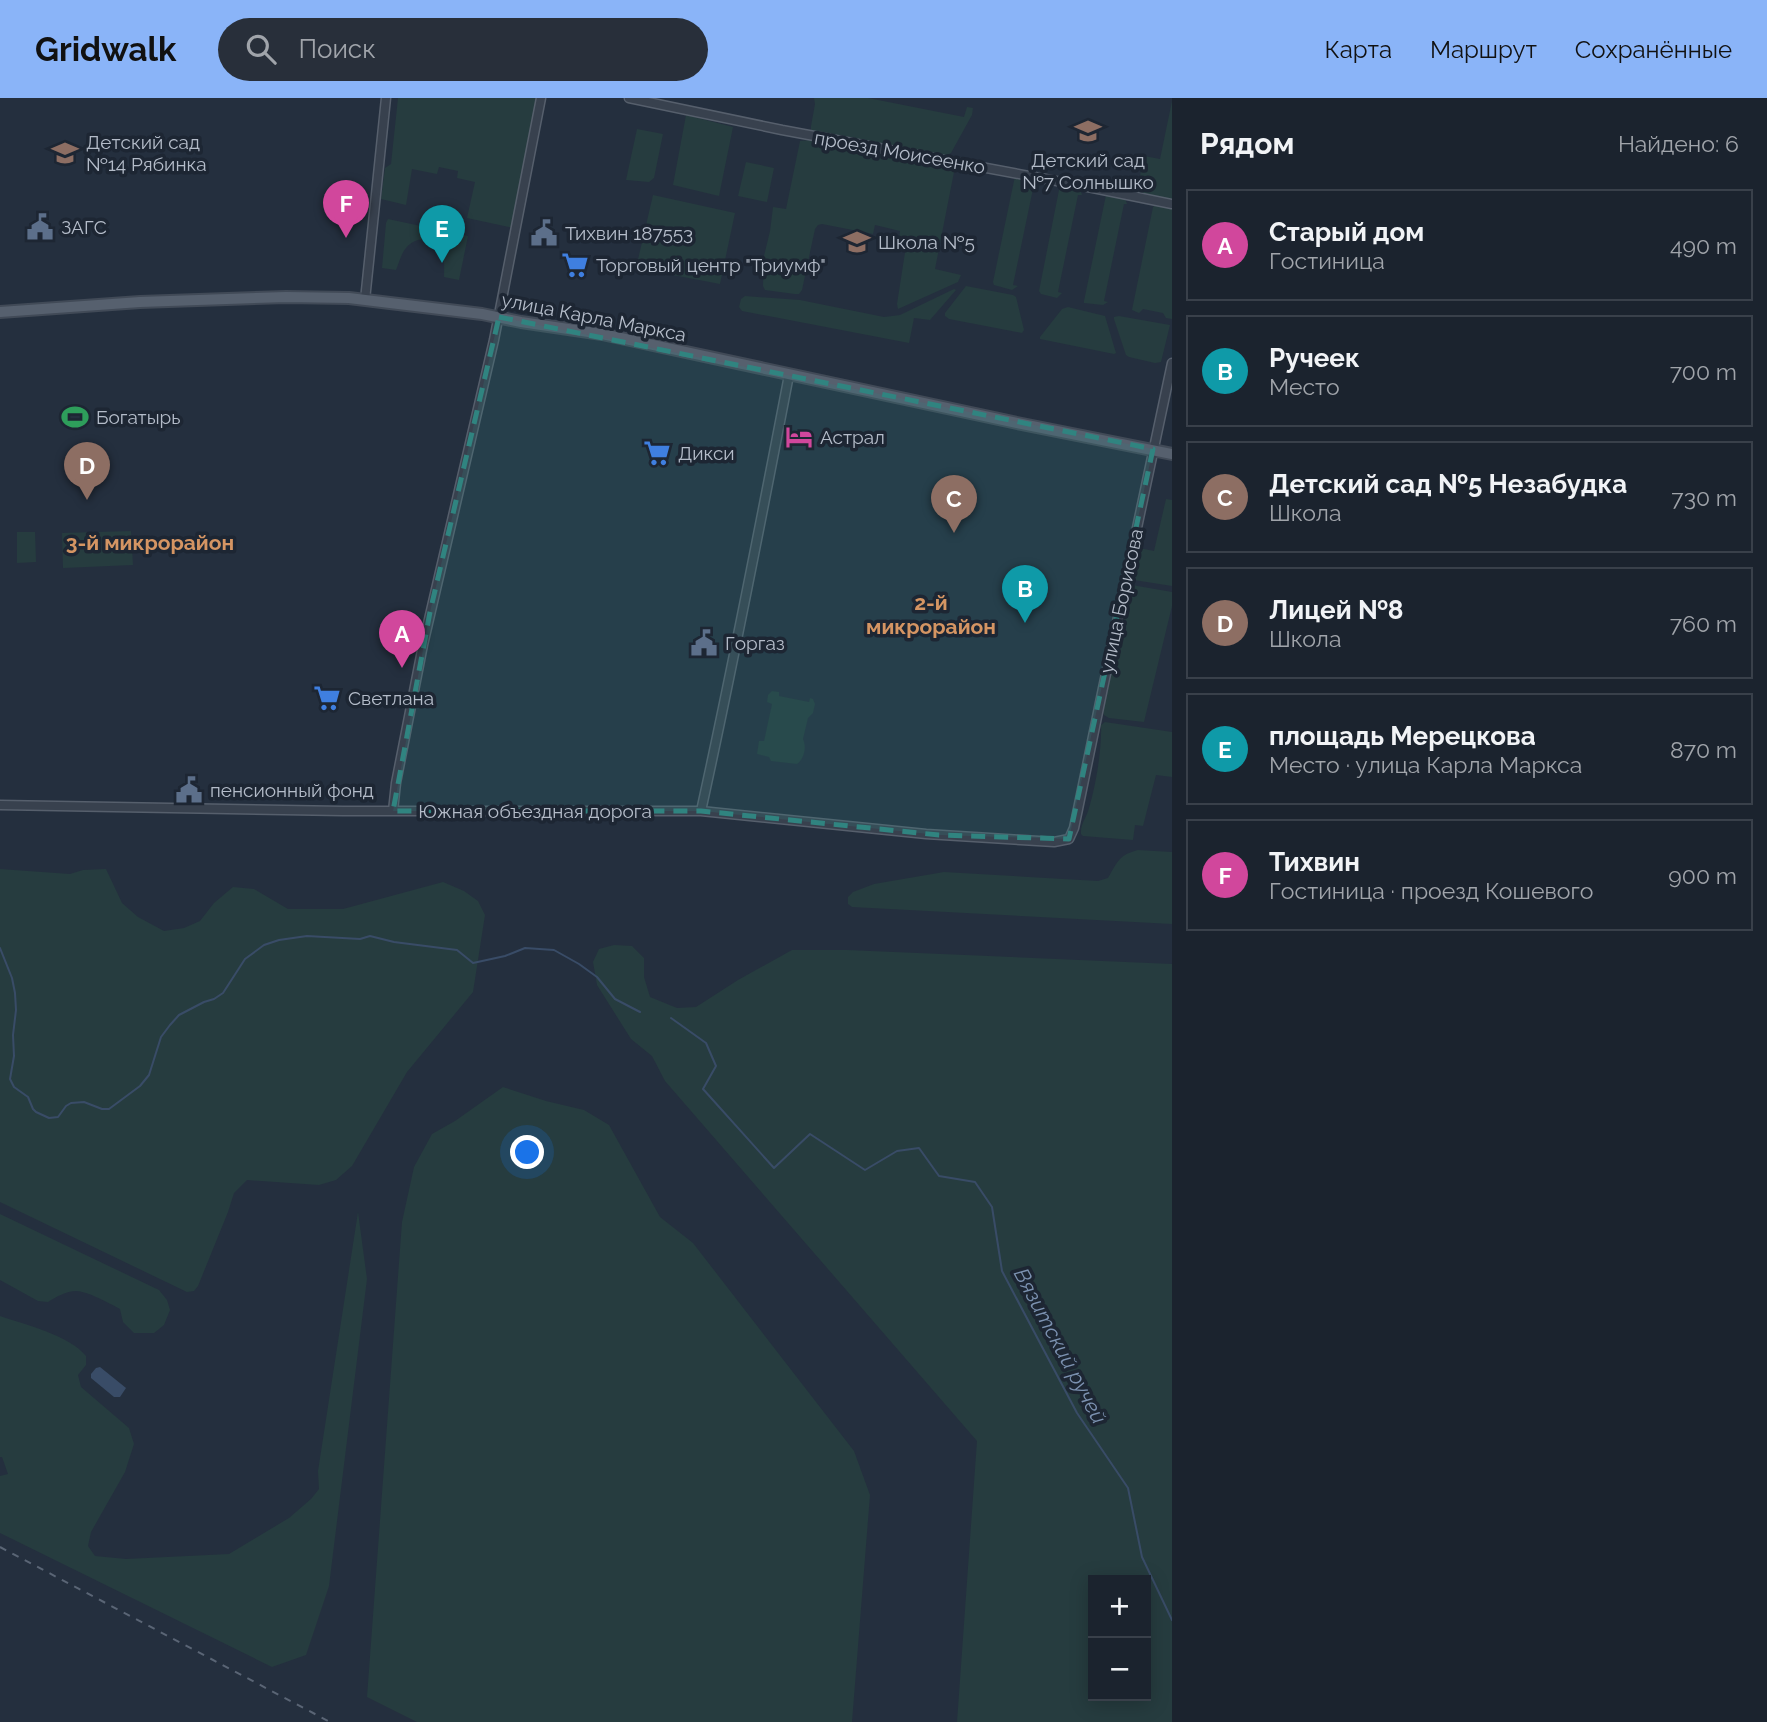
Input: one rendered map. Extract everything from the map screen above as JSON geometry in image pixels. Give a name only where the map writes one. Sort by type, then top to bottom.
[{"type":"main road","name":"улица Карла Маркса","points":[[0,312],[140,302],[315,297],[365,300],[499,317],[601,334],[1172,454]]},
{"type":"street","points":[[365,300],[386,98]]},
{"type":"street","points":[[393,811],[396,783],[426,634],[499,317],[541,98]]},
{"type":"street","name":"проезд Моисеенко","points":[[629,98],[1172,204]]},
{"type":"street","name":"улица Борисова","points":[[1069,839],[1079,809],[1172,363]]},
{"type":"street","points":[[701,811],[789,374]]},
{"type":"street","name":"Южная объездная дорога","points":[[0,804],[393,811],[701,811],[939,835],[1054,842],[1069,839]]},
{"type":"highlighted area","points":[[499,317],[1153,449],[1069,839],[939,835],[701,811],[393,811],[430,612]]},
{"type":"green space","points":[[398,98],[537,98],[514,228],[467,218],[475,182],[457,178],[458,171],[439,167],[437,174],[412,169],[406,205],[381,199],[385,168],[391,164]]},
{"type":"green space","points":[[814,98],[868,98],[964,117],[967,107],[973,108],[972,115],[951,153],[945,156],[815,132],[811,130]]},
{"type":"green space","points":[[1172,101],[1172,201],[1138,194],[1137,191],[1144,156],[1160,159]]},
{"type":"green space","points":[[686,115],[733,127],[719,196],[673,185]]},
{"type":"green space","points":[[637,129],[663,134],[654,178],[649,182],[626,180]]},
{"type":"green space","points":[[811,140],[955,167],[935,269],[961,275],[958,282],[898,309],[906,246],[899,239],[900,231],[875,225],[873,234],[822,224],[815,229],[799,294],[765,290],[764,256],[773,207],[786,209],[800,141]]},
{"type":"green space","points":[[746,162],[774,168],[767,202],[738,196]]},
{"type":"green space","points":[[1015,176],[1036,180],[1039,185],[1038,189],[1033,189],[1013,285],[1018,286],[1012,290],[994,285],[993,282]]},
{"type":"green space","points":[[1060,185],[1080,189],[1082,195],[1078,195],[1058,292],[1062,293],[1057,298],[1039,291]]},
{"type":"green space","points":[[653,195],[735,213],[720,284],[636,268]]},
{"type":"green space","points":[[1106,195],[1125,199],[1127,204],[1124,204],[1104,301],[1108,302],[1103,305],[1084,303],[1084,301]]},
{"type":"green space","points":[[1156,204],[1172,207],[1172,319],[1166,318],[1163,313],[1143,309],[1139,313],[1132,310],[1153,207]]},
{"type":"green space","points":[[388,219],[468,236],[459,280],[444,277],[442,253],[436,243],[426,239],[415,241],[406,248],[396,270],[382,268]]},
{"type":"green space","points":[[966,286],[1016,297],[1024,330],[1022,333],[945,316]]},
{"type":"green space","points":[[956,290],[930,320],[914,318],[909,343],[742,311],[739,307],[745,296],[800,300],[884,317],[900,315]]},
{"type":"green space","points":[[1068,307],[1105,316],[1116,353],[1040,339],[1062,309]]},
{"type":"green space","points":[[1119,316],[1170,325],[1161,362],[1155,363],[1126,355],[1114,319]]},
{"type":"green space","points":[[1166,499],[1172,500],[1172,586],[1134,580],[1132,574],[1139,548],[1154,551]]},
{"type":"green space","points":[[131,531],[133,565],[63,568],[62,533]]},
{"type":"green space","points":[[17,532],[35,532],[36,562],[17,563]]},
{"type":"green space","points":[[1132,585],[1172,592],[1172,606],[1144,722],[1109,718],[1103,712],[1128,590]]},
{"type":"green space","points":[[772,691],[779,692],[779,696],[809,702],[810,698],[815,704],[803,739],[804,753],[797,764],[771,761],[769,757],[757,754],[759,741],[764,741],[772,704],[767,702],[768,695]]},
{"type":"green space","points":[[1105,722],[1172,732],[1172,777],[1156,775],[1143,826],[1135,825],[1133,840],[1081,834],[1096,778],[1101,725]]},
{"type":"green space","points":[[1138,850],[1172,852],[1172,924],[852,907],[848,904],[848,897],[853,892],[874,884],[944,872],[1098,881],[1108,878],[1123,857]]},
{"type":"green space","points":[[0,869],[70,874],[83,870],[106,869],[122,903],[138,917],[164,931],[184,928],[200,921],[214,903],[233,887],[254,889],[288,909],[343,909],[443,882],[464,891],[478,901],[485,915],[473,992],[407,1072],[352,1166],[336,1180],[319,1185],[247,1180],[234,1193],[198,1286],[194,1291],[187,1292],[0,1202]]},
{"type":"green space","points":[[614,945],[632,946],[644,958],[644,977],[650,997],[677,1008],[696,1007],[792,950],[1172,964],[1172,1722],[957,1722],[977,1441],[665,1081],[652,1056],[631,1039],[597,985],[593,962],[599,949]]},
{"type":"green space","points":[[503,1087],[584,1110],[609,1125],[660,1217],[693,1243],[854,1451],[870,1495],[852,1722],[417,1722],[367,1697],[402,1222],[414,1167],[432,1134]]},
{"type":"green space","points":[[358,1212],[367,1279],[329,1586],[306,1655],[272,1667],[0,1533],[0,1476],[8,1474],[0,1457],[0,1316],[46,1332],[78,1349],[86,1356],[86,1365],[78,1375],[81,1387],[129,1428],[134,1444],[125,1472],[91,1532],[88,1546],[95,1556],[126,1559],[229,1554],[289,1518],[311,1499],[319,1489],[318,1471]]},
{"type":"green space","points":[[0,1214],[159,1290],[167,1300],[170,1310],[164,1325],[154,1333],[134,1333],[123,1322],[120,1309],[92,1295],[72,1291],[48,1302],[38,1301],[0,1280]]},
{"type":"water","points":[[100,1367],[126,1388],[120,1397],[114,1397],[91,1378],[91,1374]]},
{"type":"waterway","name":"Вязитский ручей","points":[[0,948],[15,993],[14,1056],[10,1079],[14,1087],[28,1097],[33,1109],[49,1118],[58,1117],[71,1103],[84,1102],[109,1109],[140,1086],[149,1075],[161,1037],[179,1015],[223,993],[245,959],[264,945],[279,940],[307,936],[360,939],[370,936],[394,942],[457,950],[473,963],[505,956],[525,948],[554,950],[597,977],[615,999],[640,1012]]},
{"type":"waterway","name":"Вязитский ручей","points":[[671,1018],[706,1043],[716,1066],[703,1089],[774,1168],[810,1134],[865,1170],[897,1151],[919,1148],[939,1176],[975,1182],[992,1207],[1002,1271],[1077,1413],[1128,1488],[1142,1557],[1172,1620]]},
{"type":"railway","points":[[0,1547],[330,1722]]},
{"type":"place","name":"Детский сад №7 Солнышко","points":[[1088,131]]},
{"type":"place","name":"Детский сад №14 Рябинка","points":[[65,153]]},
{"type":"place","name":"ЗАГС","points":[[40,227]]},
{"type":"place","name":"Тихвин 187553","points":[[544,233]]},
{"type":"place","name":"Тихвин","points":[[346,238]]},
{"type":"place","name":"Школа №5","points":[[857,242]]},
{"type":"place","name":"площадь Мерецкова","points":[[442,263]]},
{"type":"place","name":"Торговый центр \"Триумф\"","points":[[575,265]]},
{"type":"place","name":"Богатырь","points":[[75,417]]},
{"type":"place","name":"Астрал","points":[[799,437]]},
{"type":"place","name":"Дикси","points":[[657,453]]},
{"type":"place","name":"Лицей №8","points":[[87,500]]},
{"type":"place","name":"Детский сад №5 Незабудка","points":[[954,533]]},
{"type":"place","name":"Ручеек","points":[[1025,623]]},
{"type":"place","name":"Горгаз","points":[[704,643]]},
{"type":"place","name":"Старый дом","points":[[402,668]]},
{"type":"place","name":"Светлана","points":[[327,698]]},
{"type":"place","name":"пенсионный фонд","points":[[189,790]]},
{"type":"district","name":"3-й микрорайон","points":[[150,543]]},
{"type":"district","name":"2-й микрорайон","points":[[931,615]]}]
